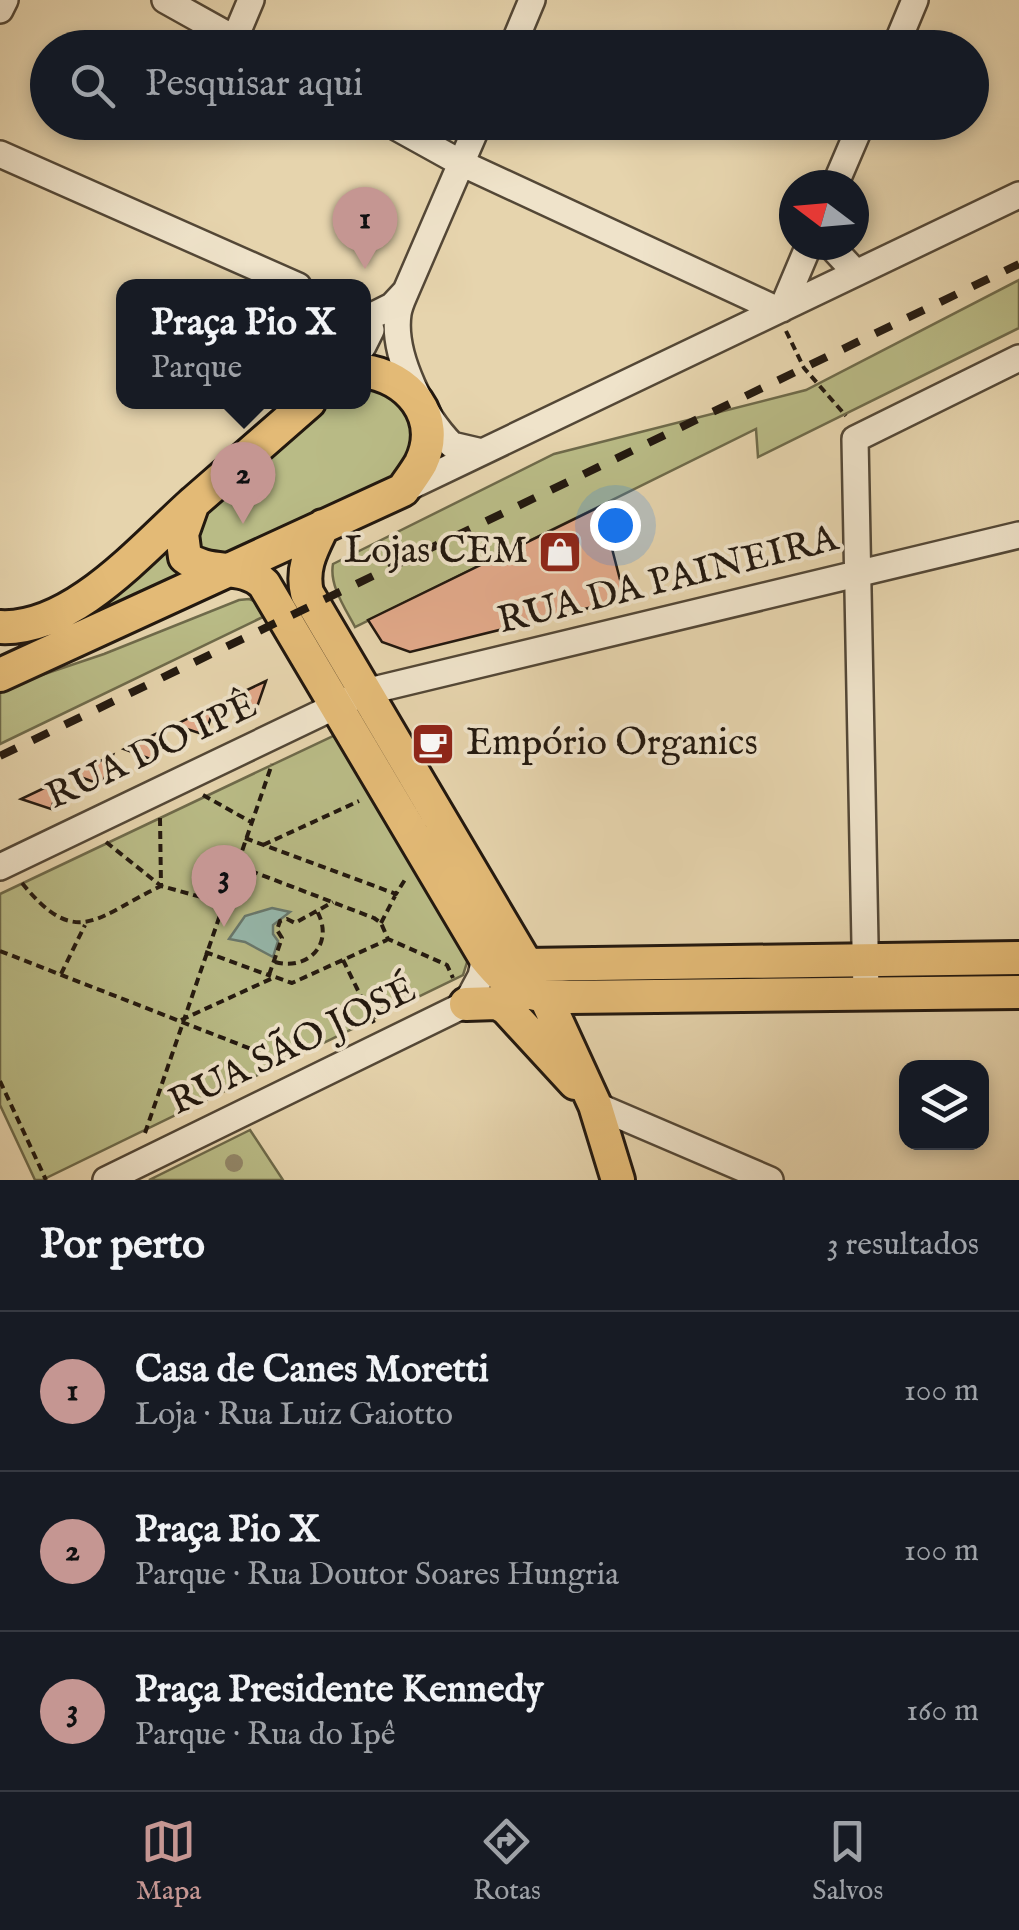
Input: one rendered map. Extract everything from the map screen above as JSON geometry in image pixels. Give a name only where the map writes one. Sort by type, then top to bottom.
[{"type":"main road","points":[[0,676],[403,490],[422,461],[428,438],[426,420],[417,397],[397,380],[371,373]]},
{"type":"main road","points":[[0,626],[20,628],[68,608],[104,584],[301,409]]},
{"type":"main road","points":[[193,503],[182,534],[186,557],[207,569],[254,574],[352,699],[526,965],[545,996],[595,1105],[618,1180]]},
{"type":"main road","points":[[324,526],[308,557],[304,578],[307,593],[386,788],[485,957],[514,988],[545,996],[1019,992]]},
{"type":"main road","points":[[34,662],[86,647],[240,588],[258,589],[276,601]]},
{"type":"main road","points":[[526,965],[1019,958]]},
{"type":"main road","points":[[961,959],[962,993]]},
{"type":"main road","points":[[466,1004],[486,1002],[506,1008],[595,1105]]},
{"type":"street","points":[[0,10],[5,0]]},
{"type":"street","points":[[166,0],[220,30]]},
{"type":"street","points":[[245,30],[251,0]]},
{"type":"street","points":[[520,30],[532,0]]},
{"type":"street","points":[[903,30],[916,0]]},
{"type":"street","points":[[420,140],[461,163],[780,310]]},
{"type":"street","points":[[471,140],[398,314],[417,397],[452,445],[482,452]]},
{"type":"street","points":[[841,170],[854,140]]},
{"type":"street","points":[[0,154],[282,279]]},
{"type":"street","points":[[403,490],[1019,195]]},
{"type":"street","points":[[780,310],[803,260]]},
{"type":"street","points":[[844,260],[856,273]]},
{"type":"street","points":[[371,315],[392,306],[406,291]]},
{"type":"street","points":[[866,994],[855,440],[1019,358]]},
{"type":"street","name":"RUA DA PAINEIRA","points":[[352,699],[1019,535]]},
{"type":"street","name":"RUA DO IPÊ","points":[[3,866],[352,699]]},
{"type":"street","name":"RUA SÃO JOSÉ","points":[[106,1180],[466,1004],[481,976],[485,957]]},
{"type":"street","points":[[595,1105],[770,1180]]},
{"type":"path","points":[[780,310],[804,368],[845,414],[855,440]]},
{"type":"path","points":[[134,1166],[283,732]]},
{"type":"path","points":[[161,886],[169,784],[251,822]]},
{"type":"path","points":[[263,845],[386,788]]},
{"type":"path","points":[[86,826],[161,886],[223,903]]},
{"type":"path","points":[[246,838],[396,894]]},
{"type":"path","points":[[381,923],[423,851]]},
{"type":"path","points":[[3,866],[40,906],[60,920],[85,925]]},
{"type":"path","points":[[236,866],[381,923],[388,939],[447,965],[466,1004]]},
{"type":"path","points":[[61,974],[85,925],[161,886]]},
{"type":"path","points":[[272,976],[282,938],[277,930],[280,921],[295,923],[333,902]]},
{"type":"path","points":[[274,962],[300,964],[318,951],[324,930],[316,912]]},
{"type":"path","points":[[206,952],[292,984],[388,939]]},
{"type":"path","points":[[0,951],[320,1076]]},
{"type":"path","points":[[343,960],[384,1044]]},
{"type":"path","points":[[182,1020],[272,976]]},
{"type":"path","points":[[0,1081],[46,1180]]},
{"type":"green space","points":[[1019,280],[1019,328],[758,457],[756,429],[355,627],[339,596],[333,564],[554,454],[806,390]]},
{"type":"green space","points":[[371,385],[389,388],[417,421],[405,472],[23,652],[15,631],[108,587],[318,409],[371,409]]},
{"type":"green space","points":[[249,599],[260,603],[269,614],[0,744],[0,689]]},
{"type":"green space","points":[[335,735],[468,959],[463,975],[42,1180],[35,1180],[0,1105],[0,894]]},
{"type":"green space","points":[[250,1130],[283,1180],[149,1180]]},
{"type":"water","points":[[272,908],[290,912],[273,925],[278,941],[273,957],[245,942],[229,939],[245,916]]},
{"type":"building","name":"Lojas CEM","points":[[601,506],[625,599],[410,652],[382,642],[368,620]]},
{"type":"building","points":[[266,681],[256,710],[226,700]]},
{"type":"building","points":[[215,705],[205,735],[175,725]]},
{"type":"building","points":[[164,730],[153,760],[124,749]]},
{"type":"building","points":[[113,755],[102,785],[72,774]]},
{"type":"building","points":[[61,780],[51,809],[21,799]]},
{"type":"railway","points":[[0,756],[1019,264]]},
{"type":"place","name":"Casa de Canes Moretti","points":[[365,269]]},
{"type":"place","name":"Praça Pio X","points":[[243,524]]},
{"type":"place","name":"Lojas CEM","points":[[560,552]]},
{"type":"place","name":"Empório Organics","points":[[433,744]]},
{"type":"place","name":"Praça Presidente Kennedy","points":[[224,927]]}]
